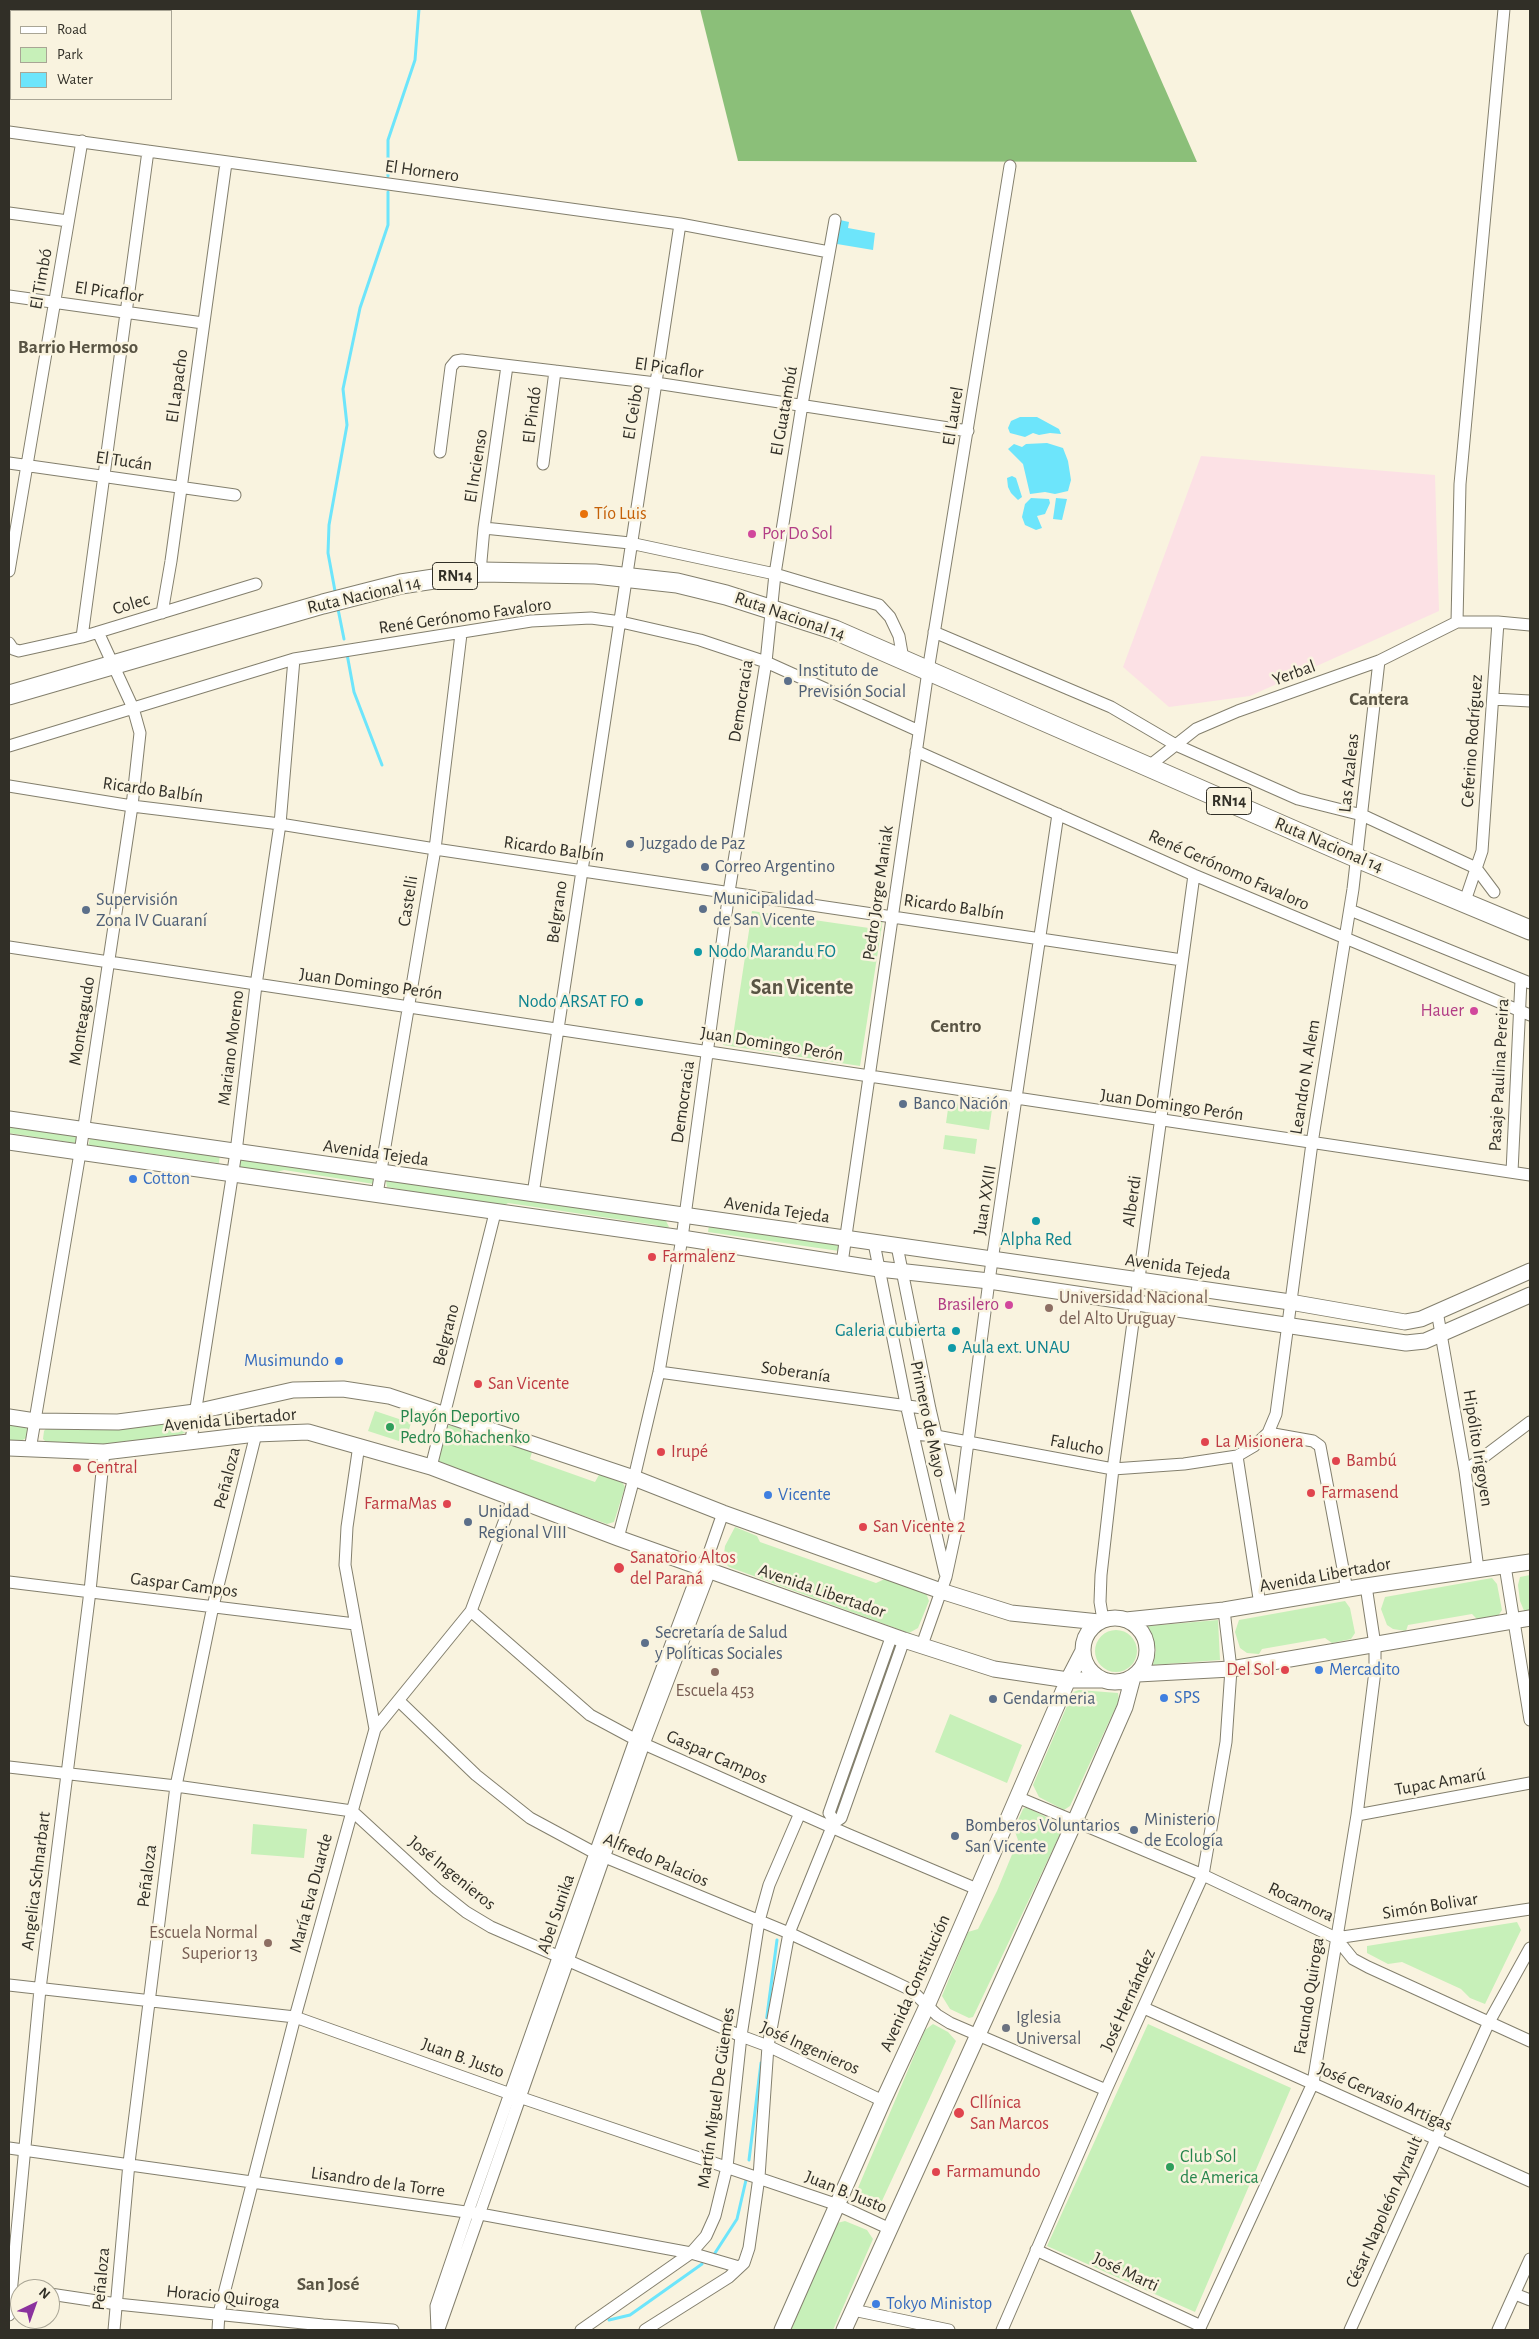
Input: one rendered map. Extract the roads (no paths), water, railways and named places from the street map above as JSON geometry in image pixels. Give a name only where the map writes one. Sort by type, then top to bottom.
[{"type":"highway","name":"Ruta Nacional 14","points":[[9,695],[333,601],[401,584],[480,572],[569,572],[625,576],[677,583],[771,608],[835,630],[1357,858],[1530,930]]},
{"type":"main road","name":"Avenida Tejeda","points":[[9,1119],[1139,1280],[1290,1302],[1405,1322],[1421,1319],[1530,1271]]},
{"type":"main road","points":[[9,1142],[377,1194],[495,1213],[682,1238],[842,1263],[989,1281],[1406,1343],[1425,1341],[1530,1295]]},
{"type":"main road","name":"Avenida Libertador","points":[[9,1418],[35,1421],[118,1422],[195,1412],[292,1390],[343,1389],[389,1396],[634,1478],[723,1513],[943,1584],[1011,1613],[1101,1621]]},
{"type":"main road","name":"Avenida Libertador","points":[[9,1448],[104,1452],[191,1440],[256,1434],[308,1432],[431,1467],[618,1538],[994,1669],[1068,1680],[1104,1680]]},
{"type":"main road","name":"Avenida Libertador","points":[[1126,1620],[1260,1605],[1366,1586],[1530,1562]]},
{"type":"main road","points":[[845,2330],[1075,1821],[1125,1707],[1135,1675],[1144,1665],[1147,1655],[1147,1644],[1143,1634],[1136,1625],[1126,1620],[1115,1618],[1101,1621],[1087,1636],[1084,1651],[1086,1663],[1093,1673],[1104,1680],[1114,1682],[1135,1675],[1231,1669],[1530,1618]]},
{"type":"main road","name":"Avenida Constitución","points":[[782,2330],[927,2006],[1068,1680],[1084,1651]]},
{"type":"street","points":[[1504,9],[1460,484],[1457,622],[1498,622],[1530,625]]},
{"type":"street","name":"El Hornero","points":[[9,132],[680,224],[829,252]]},
{"type":"street","name":"El Timbó","points":[[9,571],[11,541],[27,466],[82,142]]},
{"type":"street","points":[[82,637],[148,151]]},
{"type":"street","name":"El Lapacho","points":[[162,613],[226,163]]},
{"type":"street","name":"El Laurel","points":[[928,671],[1010,166]]},
{"type":"street","points":[[9,213],[68,222]]},
{"type":"street","name":"El Guatambú","points":[[771,608],[802,406],[835,220]]},
{"type":"street","name":"El Ceibo","points":[[625,576],[680,224]]},
{"type":"street","name":"El Picaflor","points":[[9,296],[204,324]]},
{"type":"street","name":"El Picaflor","points":[[440,452],[450,367],[456,361],[462,360],[656,383],[968,431]]},
{"type":"street","name":"El Incienso","points":[[480,572],[484,528],[507,366]]},
{"type":"street","name":"El Pindó","points":[[543,464],[555,371]]},
{"type":"street","name":"El Tucán","points":[[9,463],[235,494]]},
{"type":"street","points":[[484,528],[630,544],[775,574],[879,604],[890,617],[899,636],[903,659]]},
{"type":"street","name":"Belgrano","points":[[533,1194],[581,871],[621,622],[625,576]]},
{"type":"street","name":"Colec","points":[[11,646],[19,651],[82,637],[256,584]]},
{"type":"street","name":"Democracia","points":[[618,1538],[658,1372],[682,1238],[728,892],[766,662],[771,608]]},
{"type":"street","name":"René Gerónomo Favaloro","points":[[9,746],[294,659],[461,634],[531,621],[591,618],[621,622],[700,640],[766,662],[919,731]]},
{"type":"street","name":"Yerbal","points":[[1150,766],[1196,729],[1238,711],[1379,661],[1457,622]]},
{"type":"street","name":"Ceferino Rodríguez","points":[[1465,902],[1482,851],[1498,622]]},
{"type":"street","name":"Monteagudo","points":[[30,1450],[80,1153],[132,806],[140,733],[133,708],[98,632]]},
{"type":"street","points":[[934,632],[1111,707],[1176,745],[1298,799],[1362,815],[1476,868],[1494,892]]},
{"type":"street","name":"Castelli","points":[[377,1194],[434,849],[461,634]]},
{"type":"street","name":"Mariano Moreno","points":[[191,1440],[236,1152],[256,985],[280,824],[294,659]]},
{"type":"street","name":"Las Azaleas","points":[[1357,858],[1379,661]]},
{"type":"street","name":"Pedro Jorge Maniak","points":[[842,1263],[928,671]]},
{"type":"street","points":[[1493,699],[1530,701]]},
{"type":"street","name":"René Gerónomo Favaloro","points":[[916,751],[1194,875],[1530,1015]]},
{"type":"street","name":"Ricardo Balbín","points":[[9,786],[132,806],[280,824],[434,849],[1041,937],[1182,960]]},
{"type":"street","name":"Juan XXIII","points":[[922,1645],[943,1584],[957,1526],[989,1281],[1018,1100],[1058,814]]},
{"type":"street","name":"Leandro N. Alem","points":[[1286,1324],[1312,1143],[1357,858]]},
{"type":"street","name":"Alberdi","points":[[1101,1621],[1101,1575],[1113,1469],[1194,875]]},
{"type":"street","points":[[1350,910],[1526,981]]},
{"type":"street","name":"Juan Domingo Perón","points":[[9,947],[108,964],[558,1029],[1018,1100],[1530,1175]]},
{"type":"street","name":"Pasaje Paulina Pereira","points":[[1512,1172],[1519,1010],[1526,981]]},
{"type":"street","name":"Belgrano","points":[[431,1467],[495,1213]]},
{"type":"street","name":"Primero de Mayo","points":[[874,1243],[943,1584]]},
{"type":"street","name":"Primero de Mayo","points":[[897,1246],[930,1409],[957,1526]]},
{"type":"street","name":"Hipólito Irigoyen","points":[[1438,1311],[1465,1471],[1478,1569]]},
{"type":"street","points":[[1260,1605],[1237,1456],[1254,1446],[1268,1433],[1276,1414],[1286,1324]]},
{"type":"street","name":"Soberanía","points":[[658,1372],[906,1404],[930,1409]]},
{"type":"street","points":[[1465,1471],[1530,1422]]},
{"type":"street","points":[[1268,1433],[1313,1441],[1320,1446],[1346,1590]]},
{"type":"street","name":"Peñaloza","points":[[114,2330],[129,2164],[176,1786],[214,1606],[256,1434]]},
{"type":"street","name":"Falucho","points":[[913,1434],[936,1436],[1113,1469],[1184,1464],[1237,1456]]},
{"type":"street","points":[[359,1445],[347,1527],[345,1565],[375,1729]]},
{"type":"street","name":"Angelica Schnarbart","points":[[14,2279],[40,1989],[90,1591],[104,1452]]},
{"type":"street","name":"María Eva Duarde","points":[[218,2330],[219,2313],[295,2017],[375,1729],[471,1611],[513,1498]]},
{"type":"street","name":"Abel Sunika","points":[[438,2330],[474,2213],[599,1856],[705,1569],[723,1513]]},
{"type":"street","points":[[1505,1566],[1530,1720]]},
{"type":"street","name":"Gaspar Campos","points":[[9,1582],[355,1624]]},
{"type":"street","name":"Facundo Quiroga","points":[[1200,2328],[1313,2083],[1356,1816],[1375,1671],[1374,1645],[1366,1586]]},
{"type":"street","name":"José Hernández","points":[[1002,2330],[1106,2090],[1203,1875],[1226,1742],[1231,1669],[1224,1610]]},
{"type":"street","name":"Gaspar Campos","points":[[471,1611],[590,1715],[640,1742],[977,1889]]},
{"type":"street","points":[[644,2330],[729,2277],[744,2263],[749,2248],[758,2177],[768,2046],[789,1933],[833,1825],[841,1818],[898,1660],[898,1637]]},
{"type":"street","points":[[833,1825],[829,1813],[898,1637]]},
{"type":"street","name":"Alfredo Palacios","points":[[399,1701],[476,1775],[530,1818],[599,1856],[789,1933],[911,1990],[927,2006],[950,2023],[1106,2090]]},
{"type":"street","points":[[9,1767],[176,1786],[352,1811]]},
{"type":"street","name":"Tupac Amarú","points":[[1356,1816],[1530,1783]]},
{"type":"street","name":"Rocamora","points":[[1017,1797],[1203,1875],[1336,1938],[1353,1959],[1368,1967],[1530,2041]]},
{"type":"street","name":"José Ingenieros","points":[[352,1811],[466,1912],[490,1927],[740,2036],[768,2046],[883,2101]]},
{"type":"street","name":"Martín Miguel De Güemes","points":[[582,2330],[690,2253],[706,2236],[715,2216],[728,2167],[740,2036],[759,1921],[769,1884],[800,1813]]},
{"type":"street","name":"Simón Bolivar","points":[[1336,1938],[1530,1909]]},
{"type":"street","name":"César Napoleón Ayrault","points":[[1350,2330],[1489,2022],[1530,1948]]},
{"type":"street","name":"Juan B. Justo","points":[[9,1985],[295,2017],[515,2096],[838,2205],[890,2228]]},
{"type":"street","name":"José Gervasio Artigas","points":[[1144,2008],[1530,2181]]},
{"type":"street","name":"Lisandro de la Torre","points":[[9,2148],[474,2213],[690,2253],[739,2267]]},
{"type":"street","name":"José Marti","points":[[1036,2250],[1200,2328]]},
{"type":"street","points":[[1498,2330],[1530,2259]]},
{"type":"street","points":[[1515,2294],[1530,2300]]},
{"type":"street","name":"Horacio Quiroga","points":[[60,2295],[117,2304],[219,2313],[322,2328],[393,2330]]},
{"type":"street","points":[[853,2310],[949,2330]]},
{"type":"water","points":[[840,220],[849,222],[848,228],[875,233],[873,250],[837,244]]},
{"type":"water","points":[[1020,417],[1037,417],[1059,429],[1061,434],[1039,435],[1033,433],[1025,437],[1010,433],[1008,428],[1011,421]]},
{"type":"water","points":[[1047,443],[1063,448],[1068,461],[1071,480],[1068,491],[1055,494],[1045,492],[1030,494],[1023,464],[1008,449],[1014,444],[1022,447],[1026,444]]},
{"type":"water","points":[[1012,476],[1016,478],[1022,497],[1018,500],[1008,487],[1007,478]]},
{"type":"water","points":[[1031,498],[1049,499],[1050,503],[1045,514],[1037,516],[1042,528],[1036,530],[1025,525],[1022,517],[1025,504]]},
{"type":"water","points":[[1056,498],[1067,499],[1062,520],[1053,519]]},
{"type":"waterway","points":[[388,176],[388,140],[415,60],[419,9]]},
{"type":"waterway","points":[[335,591],[328,553],[329,525],[347,425],[343,389],[360,308],[388,225],[388,192]]},
{"type":"waterway","points":[[338,609],[344,639]]},
{"type":"waterway","points":[[347,654],[354,692],[382,765]]},
{"type":"waterway","points":[[765,2031],[777,1940]]},
{"type":"waterway","points":[[749,2160],[761,2063]]},
{"type":"waterway","points":[[715,2253],[737,2219],[746,2180]]},
{"type":"waterway","points":[[609,2320],[630,2315],[702,2264]]},
{"type":"place","name":"Tío Luis","points":[[584,514]]},
{"type":"place","name":"Por Do Sol","points":[[752,534]]},
{"type":"place","name":"Instituto de Previsión Social","points":[[788,681]]},
{"type":"place","name":"Juzgado de Paz","points":[[630,844]]},
{"type":"place","name":"Correo Argentino","points":[[705,867]]},
{"type":"place","name":"Municipalidad de San Vicente","points":[[703,909]]},
{"type":"place","name":"Supervisión Zona IV Guaraní","points":[[86,910]]},
{"type":"place","name":"Nodo Marandu FO","points":[[698,952]]},
{"type":"place","name":"Nodo ARSAT FO","points":[[639,1002]]},
{"type":"place","name":"Hauer","points":[[1474,1011]]},
{"type":"place","name":"Banco Nación","points":[[903,1104]]},
{"type":"place","name":"Cotton","points":[[133,1179]]},
{"type":"place","name":"Alpha Red","points":[[1036,1221]]},
{"type":"place","name":"Farmalenz","points":[[652,1257]]},
{"type":"place","name":"Brasilero","points":[[1009,1305]]},
{"type":"place","name":"Universidad Nacional del Alto Uruguay","points":[[1049,1308]]},
{"type":"place","name":"Galeria cubierta","points":[[956,1331]]},
{"type":"place","name":"Aula ext. UNAU","points":[[952,1348]]},
{"type":"place","name":"Musimundo","points":[[339,1361]]},
{"type":"place","name":"San Vicente","points":[[478,1384]]},
{"type":"place","name":"Playón Deportivo Pedro Bohachenko","points":[[390,1427]]},
{"type":"place","name":"La Misionera","points":[[1205,1442]]},
{"type":"place","name":"Irupé","points":[[661,1452]]},
{"type":"place","name":"Bambú","points":[[1336,1461]]},
{"type":"place","name":"Central","points":[[77,1468]]},
{"type":"place","name":"Farmasend","points":[[1311,1493]]},
{"type":"place","name":"Vicente","points":[[768,1495]]},
{"type":"place","name":"FarmaMas","points":[[447,1504]]},
{"type":"place","name":"Unidad Regional VIII","points":[[468,1522]]},
{"type":"place","name":"San Vicente 2","points":[[863,1527]]},
{"type":"place","name":"Sanatorio Altos del Paraná","points":[[619,1568]]},
{"type":"place","name":"Secretaría de Salud y Políticas Sociales","points":[[645,1643]]},
{"type":"place","name":"Del Sol","points":[[1285,1670]]},
{"type":"place","name":"Mercadito","points":[[1319,1670]]},
{"type":"place","name":"Escuela 453","points":[[715,1672]]},
{"type":"place","name":"SPS","points":[[1164,1698]]},
{"type":"place","name":"Gendarmeria","points":[[993,1699]]},
{"type":"place","name":"Ministerio de Ecología","points":[[1134,1830]]},
{"type":"place","name":"Bomberos Voluntarios San Vicente","points":[[955,1836]]},
{"type":"place","name":"Escuela Normal Superior 13","points":[[268,1943]]},
{"type":"place","name":"Iglesia Universal","points":[[1006,2028]]},
{"type":"place","name":"Cllínica San Marcos","points":[[959,2113]]},
{"type":"place","name":"Club Sol de America","points":[[1170,2167]]},
{"type":"place","name":"Farmamundo","points":[[936,2172]]},
{"type":"place","name":"Tokyo Ministop","points":[[876,2304]]},
{"type":"district","name":"Barrio Hermoso","points":[[78,347]]},
{"type":"district","name":"Cantera","points":[[1379,699]]},
{"type":"district","name":"San Vicente","points":[[802,987]]},
{"type":"district","name":"Centro","points":[[956,1026]]},
{"type":"district","name":"San José","points":[[328,2284]]}]
